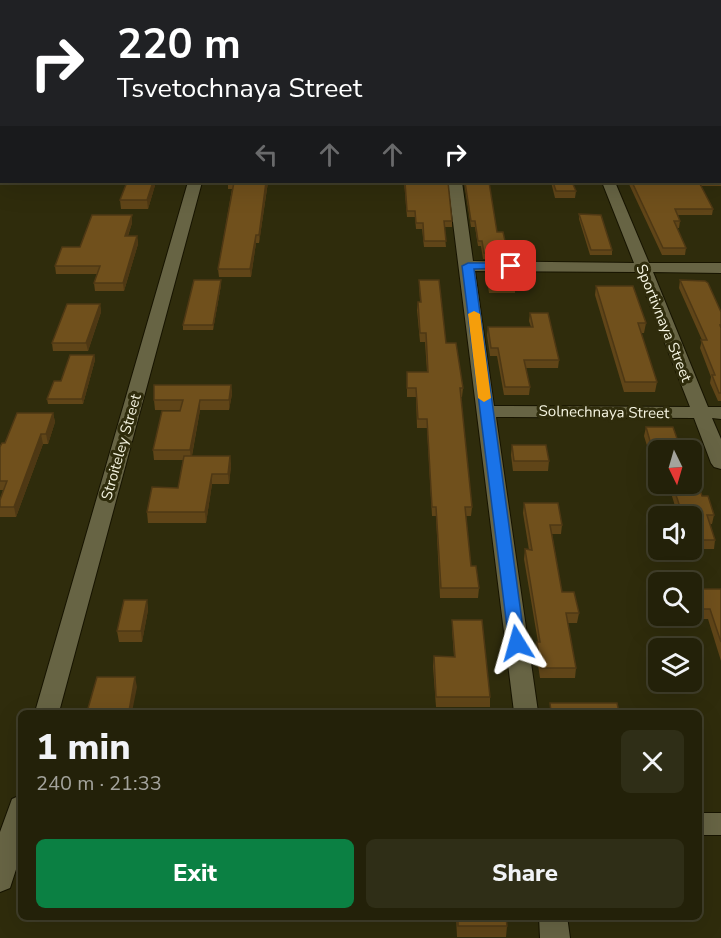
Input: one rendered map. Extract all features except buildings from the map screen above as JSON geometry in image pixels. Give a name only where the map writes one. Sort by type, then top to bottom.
[{"type":"street","name":"Stroiteley Street","points":[[48,710],[195,183]]},
{"type":"street","points":[[455,183],[526,710]]},
{"type":"street","name":"Sportivnaya Street","points":[[609,183],[721,463]]},
{"type":"street","points":[[468,266],[721,268]]},
{"type":"street","name":"Solnechnaya Street","points":[[486,411],[721,413]]},
{"type":"street","points":[[7,866],[18,820]]},
{"type":"street","points":[[702,825],[721,824]]},
{"type":"street","points":[[553,920],[555,938]]},
{"type":"slow traffic","points":[[474,314],[484,398]]},
{"type":"route","points":[[511,266],[468,266],[517,643]]}]
